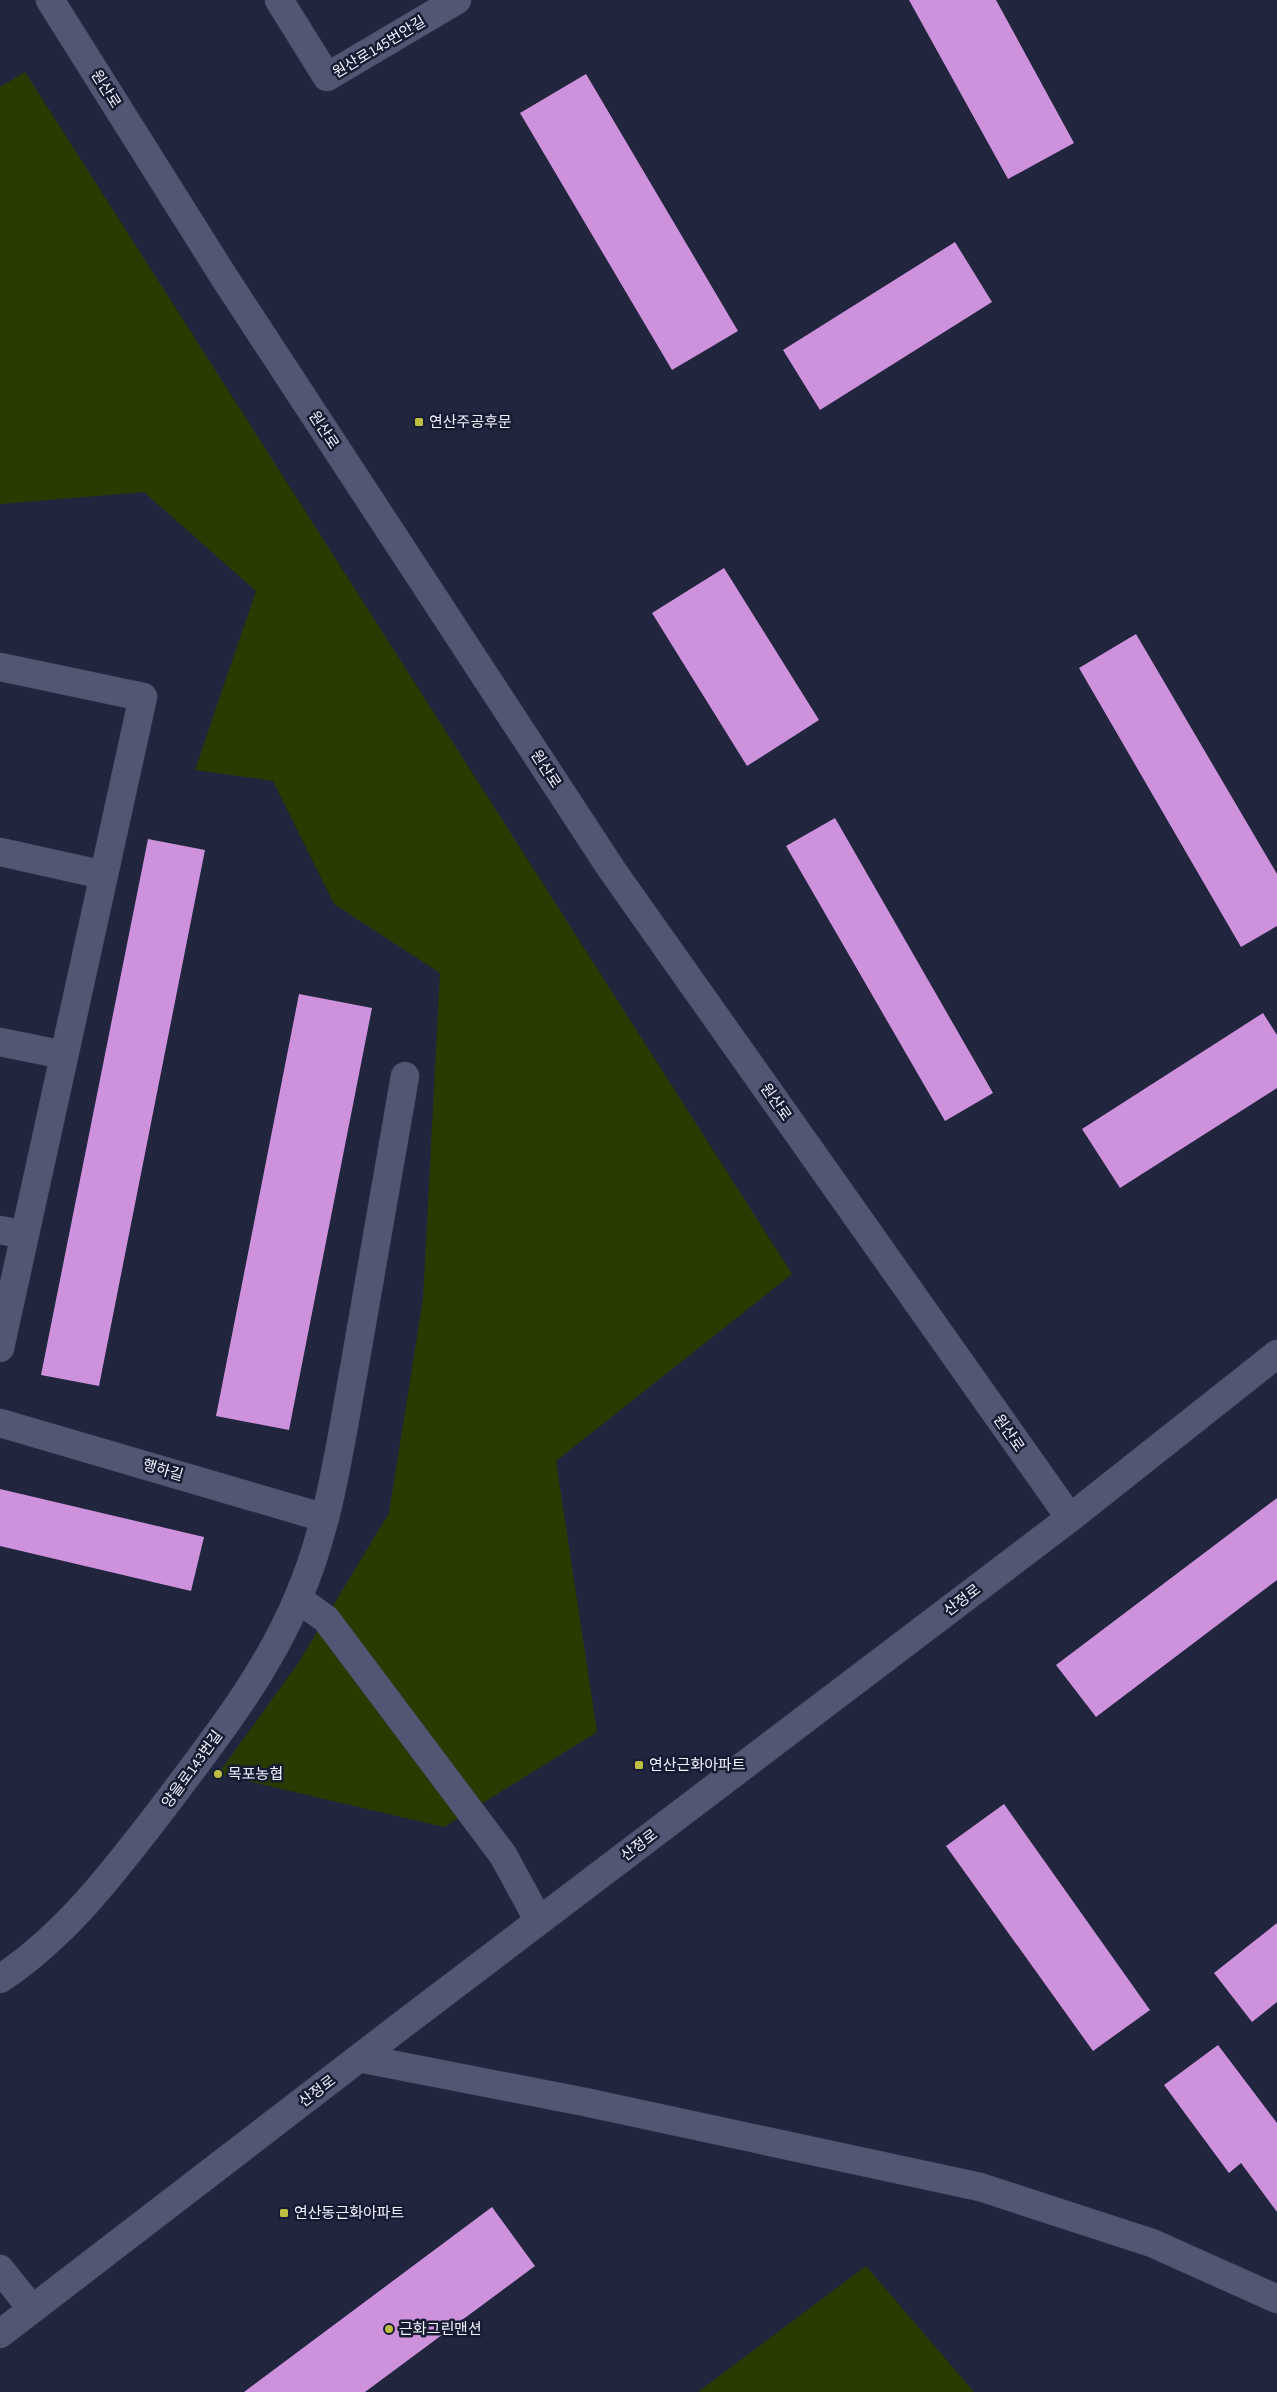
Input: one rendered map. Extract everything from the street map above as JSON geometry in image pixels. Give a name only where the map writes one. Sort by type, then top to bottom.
[{"type":"street","name":"원산로","points":[[50,0],[224,277],[612,870],[1070,1518]]},
{"type":"street","name":"원산로145번안길","points":[[279,0],[327,78],[457,0]]},
{"type":"street","points":[[0,667],[143,697],[64,1054],[12,1233],[0,1348]]},
{"type":"street","points":[[0,852],[104,875]]},
{"type":"street","points":[[0,1042],[64,1054]]},
{"type":"street","name":"양을로143번길","points":[[0,1979],[20,1965],[69,1923],[114,1872],[220,1730],[272,1654],[298,1599],[312,1564],[325,1518],[353,1374],[405,1076]]},
{"type":"street","name":"산정로","points":[[0,2334],[539,1921],[1070,1518],[1277,1354]]},
{"type":"street","name":"행하길","points":[[0,1423],[325,1518]]},
{"type":"street","points":[[298,1599],[326,1620],[503,1855],[539,1921]]},
{"type":"street","points":[[360,2058],[595,2104],[980,2187],[1152,2243],[1277,2299]]},
{"type":"street","points":[[0,2269],[32,2309]]},
{"type":"green space","points":[[25,72],[792,1274],[556,1461],[597,1732],[444,1827],[218,1774],[299,1662],[389,1513],[423,1299],[440,973],[334,904],[273,781],[195,770],[256,591],[144,492],[0,504],[0,87]]},
{"type":"green space","points":[[866,2266],[974,2392],[698,2392]]},
{"type":"building","points":[[909,0],[996,0],[1074,143],[1008,179]]},
{"type":"building","points":[[586,74],[738,331],[672,370],[520,113]]},
{"type":"building","points":[[955,242],[992,302],[820,410],[783,350]]},
{"type":"building","points":[[724,568],[819,720],[747,766],[652,613]]},
{"type":"building","points":[[1136,634],[1277,874],[1277,926],[1241,947],[1079,668]]},
{"type":"building","points":[[835,818],[993,1093],[945,1121],[786,846]]},
{"type":"building","points":[[148,839],[205,850],[99,1386],[41,1375]]},
{"type":"building","points":[[299,994],[372,1008],[289,1430],[216,1416]]},
{"type":"building","points":[[1263,1013],[1277,1035],[1277,1088],[1120,1188],[1082,1129]]},
{"type":"building","points":[[0,1489],[204,1537],[191,1591],[0,1546]]},
{"type":"building","points":[[1277,1498],[1277,1580],[1096,1717],[1056,1665]]},
{"type":"building","points":[[1004,1804],[1150,2010],[1093,2051],[946,1846]]},
{"type":"building","points":[[1277,1923],[1277,2002],[1252,2022],[1214,1973]]},
{"type":"building","points":[[1218,2045],[1277,2123],[1277,2212],[1241,2163],[1229,2173],[1164,2085]]},
{"type":"building","name":"근화그린맨션","points":[[492,2207],[535,2266],[365,2392],[244,2392]]},
{"type":"place","name":"연산주공후문","points":[[419,422]]},
{"type":"place","name":"연산근화아파트","points":[[639,1765]]},
{"type":"place","name":"목포농협","points":[[218,1774]]},
{"type":"place","name":"연산동근화아파트","points":[[284,2213]]},
{"type":"place","name":"근화그린맨션","points":[[389,2329]]}]
